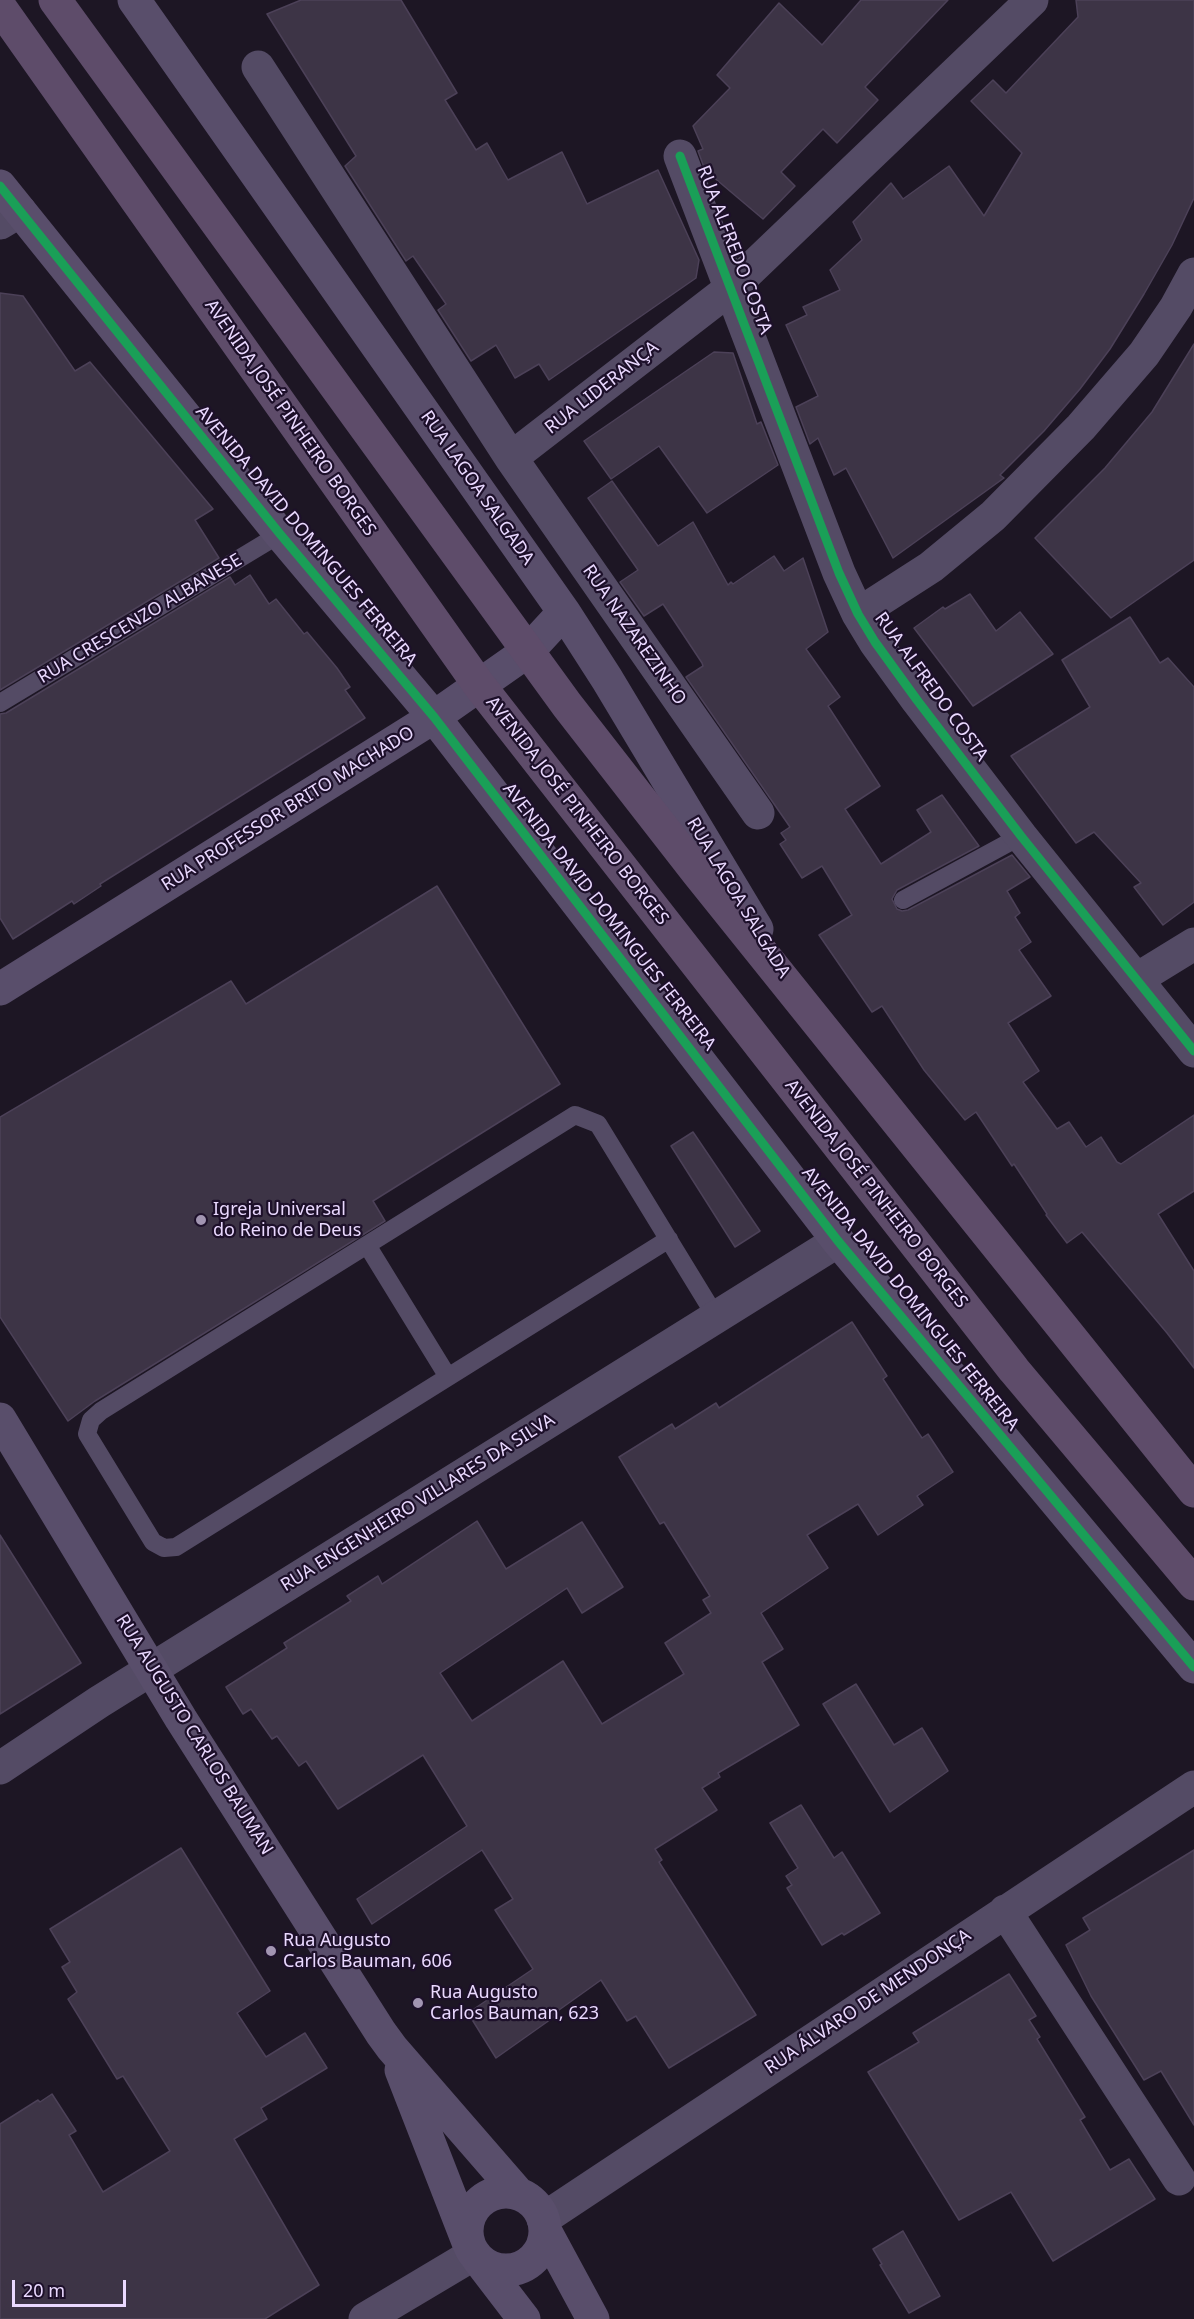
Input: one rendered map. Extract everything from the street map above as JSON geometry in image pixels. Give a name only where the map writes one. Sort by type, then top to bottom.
[{"type":"main road","points":[[55,0],[567,705],[697,872],[1194,1491]]},
{"type":"main road","name":"AVENIDA JOSÉ PINHEIRO BORGES","points":[[0,7],[479,686],[1007,1360],[1194,1584]]},
{"type":"street","name":"RUA LAGOA SALGADA","points":[[134,0],[564,612],[607,679],[794,993]]},
{"type":"street","name":"RUA LIDERANÇA","points":[[511,458],[731,288],[1032,0]]},
{"type":"street","points":[[258,67],[511,458]]},
{"type":"street","name":"RUA ALFREDO COSTA","points":[[680,156],[839,573],[858,614],[893,667],[1021,836],[1194,1051]]},
{"type":"street","name":"AVENIDA DAVID DOMINGUES FERREIRA","points":[[0,186],[10,217],[434,717],[838,1241],[1194,1667]]},
{"type":"street","points":[[858,614],[931,567],[1009,500],[1081,427],[1144,354],[1176,307],[1194,274]]},
{"type":"street","name":"RUA NAZAREZINHO","points":[[511,458],[758,813]]},
{"type":"street","name":"RUA PROFESSOR BRITO MACHADO","points":[[0,989],[434,717],[528,651],[564,612]]},
{"type":"street","points":[[1137,979],[1194,944]]},
{"type":"street","name":"RUA ENGENHEIRO VILLARES DA SILVA","points":[[0,1768],[151,1669],[838,1241]]},
{"type":"street","name":"RUA AUGUSTO CARLOS BAUMAN","points":[[0,1419],[151,1669],[392,2048],[517,2192]]},
{"type":"street","name":"RUA ÁLVARO DE MENDONÇA","points":[[544,2225],[1005,1911],[1194,1787]]},
{"type":"street","points":[[1005,1911],[1179,2179]]},
{"type":"street","name":"RUA AUGUSTO CARLOS BAUMAN","points":[[392,2048],[473,2252],[524,2319]]},
{"type":"street","points":[[544,2225],[537,2256],[526,2265],[501,2270],[489,2266],[473,2252],[466,2229],[468,2218],[474,2207],[493,2193],[517,2192],[533,2202],[593,2319]]},
{"type":"street","points":[[365,2319],[473,2252]]},
{"type":"lane","name":"RUA CRESCENZO ALBANESE","points":[[0,704],[280,534]]},
{"type":"lane","points":[[903,900],[1021,836]]},
{"type":"lane","points":[[669,1239],[176,1547],[164,1548],[153,1542],[87,1434],[91,1420],[101,1411],[575,1116],[598,1124],[669,1239],[716,1317]]},
{"type":"lane","points":[[368,1245],[448,1377]]},
{"type":"building","points":[[301,0],[401,0],[457,93],[445,100],[476,150],[487,143],[508,180],[562,152],[587,204],[658,170],[699,260],[696,278],[549,380],[539,364],[515,378],[496,345],[471,361],[438,310],[446,304],[413,256],[406,261],[345,166],[356,156],[267,14]]},
{"type":"building","points":[[861,0],[948,0],[865,87],[878,100],[837,143],[823,129],[781,172],[795,186],[763,219],[705,170],[698,151],[703,149],[693,126],[730,88],[717,75],[779,3],[822,45]]},
{"type":"building","points":[[1076,0],[1194,0],[1194,198],[1172,245],[1144,294],[1110,349],[1080,389],[1044,431],[1000,475],[1004,478],[893,558],[846,468],[834,475],[818,438],[810,444],[796,407],[818,396],[786,325],[807,315],[803,307],[840,290],[830,270],[862,240],[853,222],[891,183],[903,199],[949,166],[984,216],[1022,153],[971,101],[993,80],[1006,93],[1078,17]]},
{"type":"building","points":[[0,293],[23,296],[75,371],[90,362],[213,509],[195,520],[219,558],[0,690]]},
{"type":"building","points":[[1194,344],[1194,560],[1111,618],[1035,538],[1105,468],[1152,412]]},
{"type":"building","points":[[714,352],[733,353],[757,424],[761,422],[778,465],[707,513],[659,446],[611,479],[584,441]]},
{"type":"building","points":[[612,481],[658,546],[693,522],[728,585],[731,582],[733,584],[774,556],[784,571],[803,558],[828,632],[806,649],[840,697],[828,706],[880,786],[845,809],[881,864],[931,832],[917,810],[942,795],[979,846],[897,890],[892,899],[897,909],[908,910],[1012,855],[1030,877],[1007,891],[1020,913],[1015,917],[1031,942],[1019,950],[1051,996],[1008,1023],[1039,1071],[1023,1082],[1057,1129],[1069,1122],[1086,1147],[1101,1137],[1117,1162],[1121,1164],[1194,1115],[1194,1191],[1158,1214],[1194,1271],[1194,1368],[1082,1232],[1067,1243],[976,1112],[965,1120],[924,1070],[882,1006],[872,1012],[819,935],[852,915],[822,866],[802,878],[780,844],[786,840],[781,833],[790,827],[686,677],[703,666],[663,604],[644,616],[620,582],[638,570],[588,498]]},
{"type":"building","points":[[250,575],[269,604],[276,599],[304,634],[307,632],[337,668],[350,687],[345,690],[365,718],[100,884],[101,886],[74,904],[72,901],[13,939],[0,918],[0,714],[6,713],[230,577],[235,585]]},
{"type":"building","points":[[970,594],[996,631],[1020,612],[1053,654],[973,706],[914,628],[943,607],[945,609]]},
{"type":"building","points":[[1130,617],[1160,663],[1168,658],[1194,687],[1194,902],[1163,925],[1134,887],[1141,883],[1094,832],[1076,843],[1011,756],[1090,707],[1062,660]]},
{"type":"building","name":"Igreja Universal do Reino de Deus","points":[[437,886],[560,1084],[373,1201],[385,1221],[95,1401],[68,1421],[0,1317],[0,1117],[231,981],[246,1004]]},
{"type":"building","points":[[693,1132],[760,1231],[735,1247],[671,1146]]},
{"type":"building","points":[[852,1322],[887,1376],[883,1379],[922,1438],[928,1434],[953,1472],[917,1496],[923,1505],[878,1535],[858,1504],[807,1535],[828,1568],[761,1613],[783,1649],[762,1662],[799,1725],[718,1773],[720,1777],[702,1788],[717,1810],[655,1849],[662,1860],[659,1862],[756,2015],[669,2068],[636,2016],[627,2021],[601,1980],[496,2058],[468,2013],[533,1969],[495,1910],[513,1899],[482,1850],[372,1924],[357,1899],[467,1826],[423,1755],[338,1809],[306,1761],[299,1766],[277,1736],[272,1739],[251,1709],[243,1714],[226,1687],[287,1648],[284,1643],[351,1601],[347,1596],[378,1576],[382,1584],[477,1521],[506,1569],[582,1522],[623,1587],[582,1613],[567,1588],[440,1673],[472,1721],[563,1661],[602,1724],[684,1674],[665,1643],[711,1613],[703,1600],[710,1596],[664,1522],[660,1524],[619,1457],[672,1424],[675,1429],[716,1403],[719,1408]]},
{"type":"building","points":[[0,1535],[81,1663],[0,1714]]},
{"type":"building","points":[[856,1684],[894,1745],[922,1728],[948,1771],[890,1812],[823,1704]]},
{"type":"building","points":[[801,1805],[834,1858],[842,1852],[880,1913],[844,1935],[842,1933],[822,1945],[787,1888],[792,1885],[786,1876],[798,1868],[770,1823]]},
{"type":"building","points":[[181,1848],[270,1991],[237,2013],[266,2057],[305,2033],[327,2068],[261,2108],[267,2119],[234,2139],[319,2285],[265,2319],[0,2319],[0,2124],[52,2094],[76,2131],[69,2135],[103,2192],[170,2151],[123,2076],[117,2079],[68,1999],[77,1992],[62,1967],[70,1962],[50,1929]]},
{"type":"building","points":[[1194,1850],[1194,2125],[1161,2071],[1144,2080],[1091,1996],[1066,1945],[1090,1930],[1083,1918]]},
{"type":"building","points":[[1009,1974],[1036,2016],[1029,2020],[1040,2037],[1037,2039],[1085,2117],[1080,2120],[1110,2170],[1129,2159],[1155,2199],[1053,2261],[1011,2192],[959,2220],[868,2072],[919,2042],[913,2033]]},
{"type":"building","points":[[903,2231],[940,2296],[909,2313],[873,2249]]},
{"type":"cycle path","points":[[680,156],[839,573],[858,614],[875,642],[917,700],[1021,836],[1194,1051]]},
{"type":"cycle path","points":[[0,186],[280,534],[434,717],[838,1241],[1194,1667]]},
{"type":"place","name":"Igreja Universal do Reino de Deus","points":[[201,1220]]},
{"type":"place","name":"Rua Augusto Carlos Bauman, 606","points":[[271,1951]]},
{"type":"place","name":"Rua Augusto Carlos Bauman, 623","points":[[418,2003]]}]
